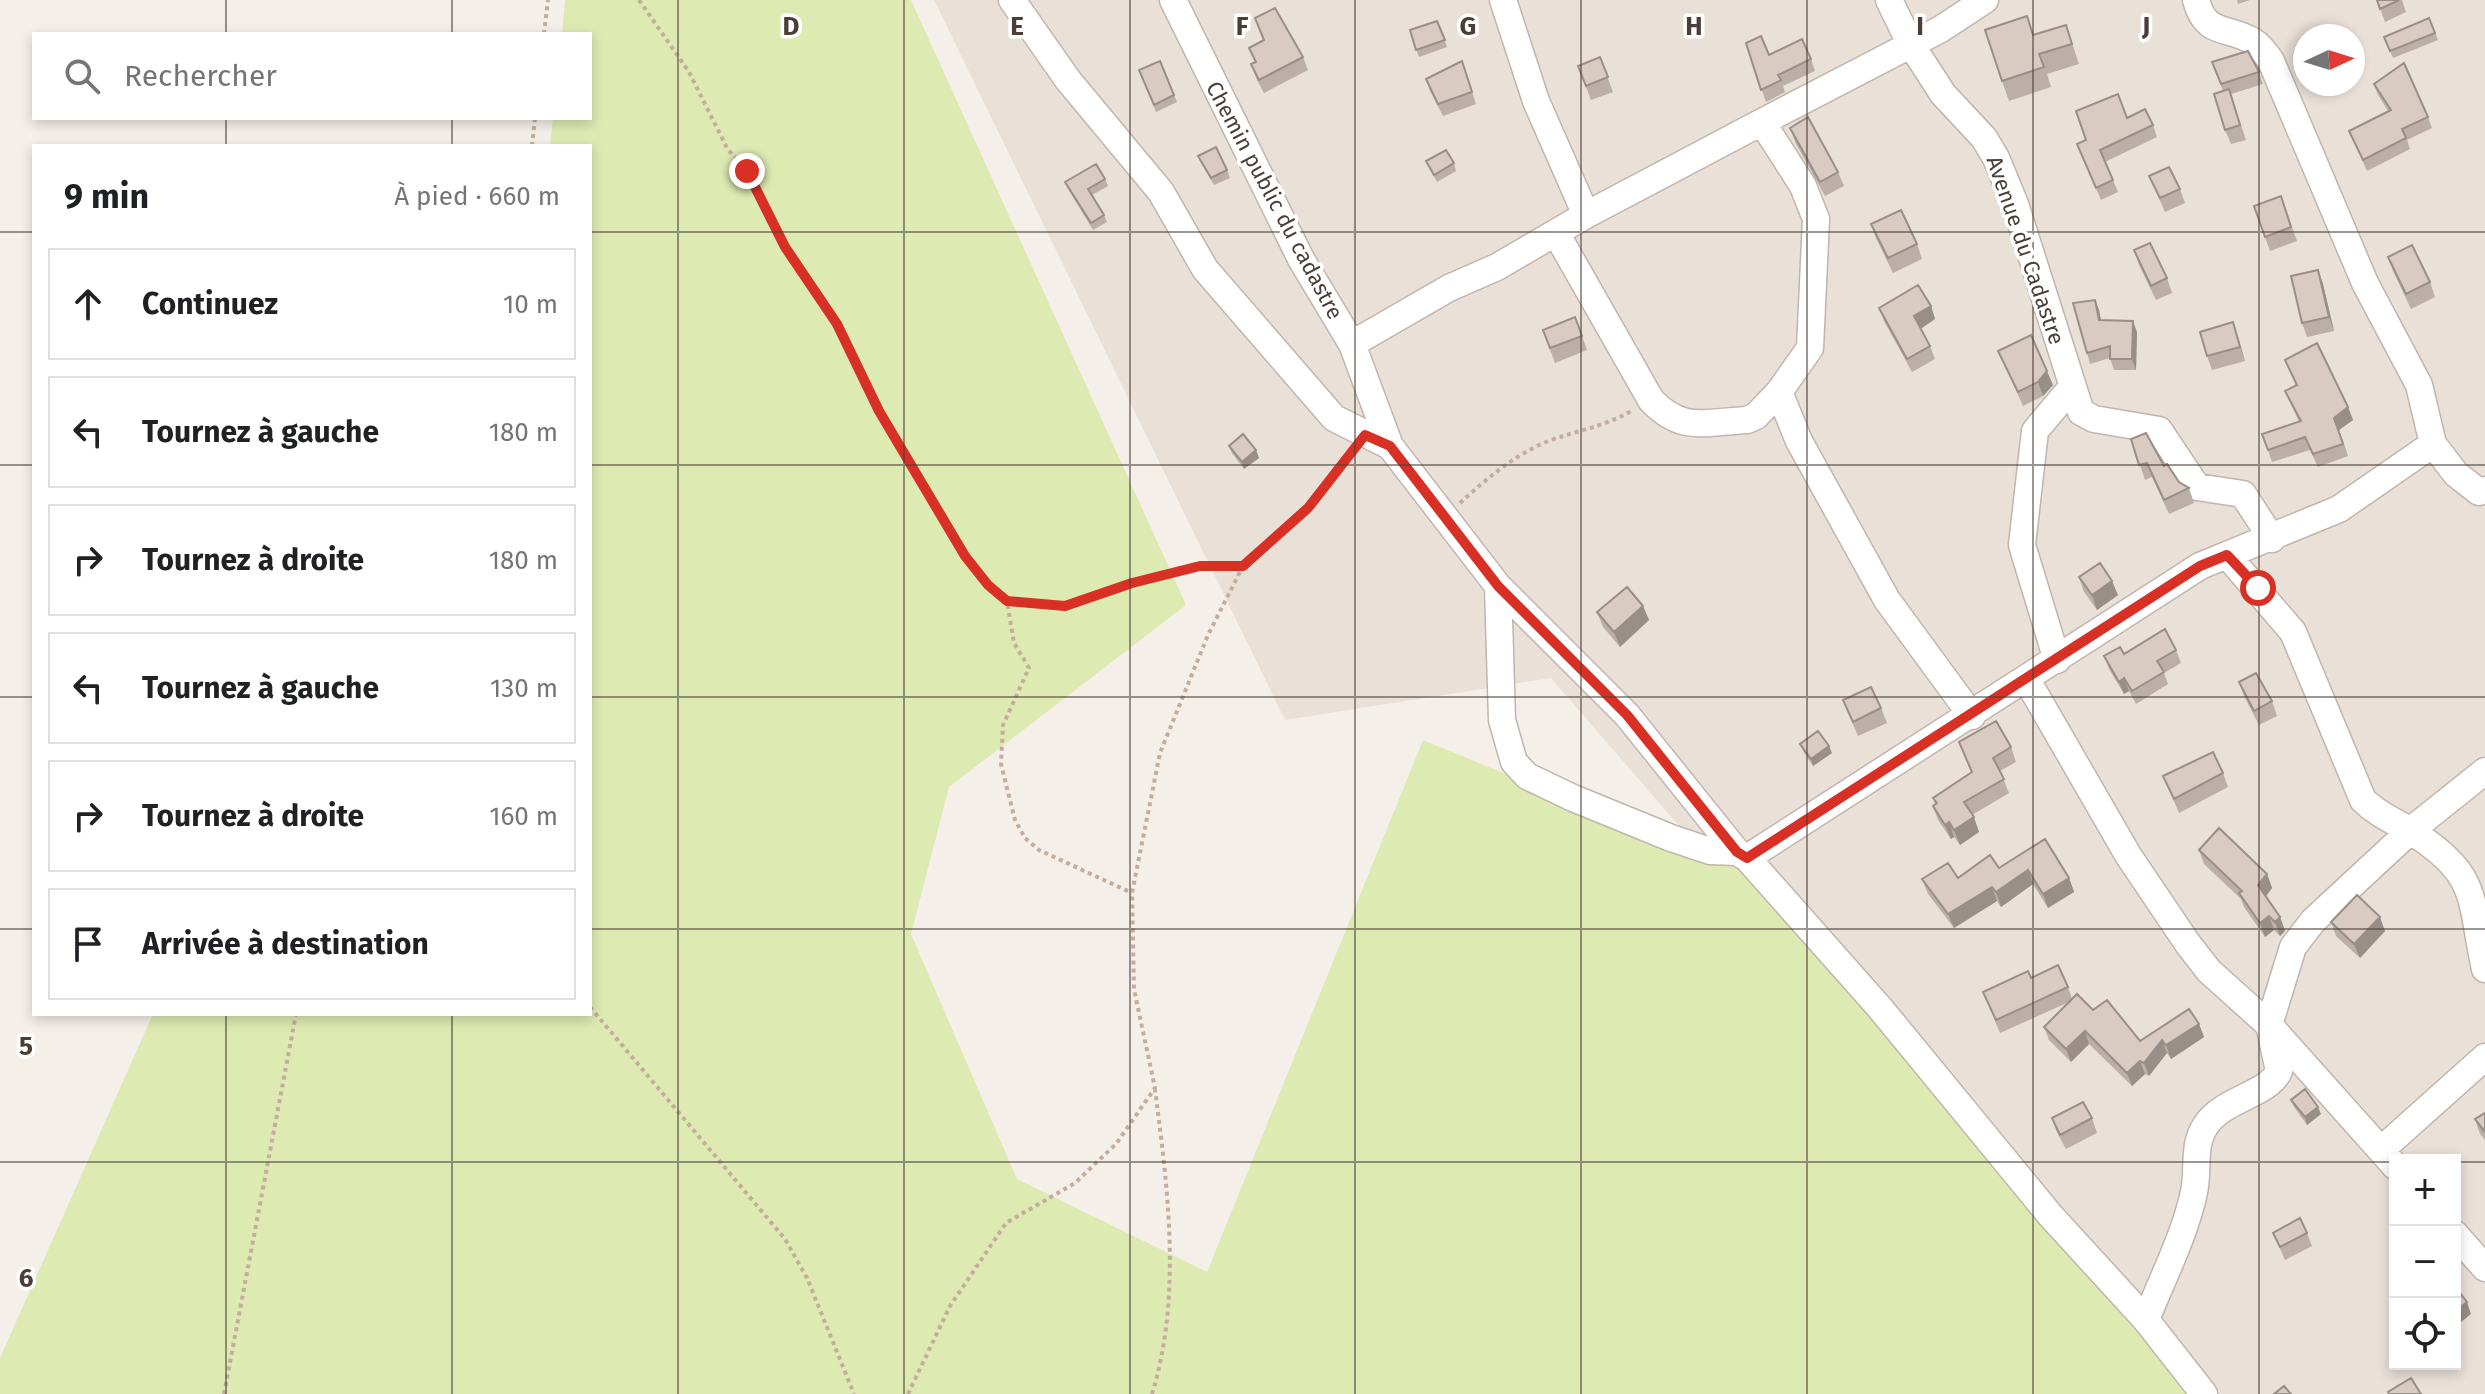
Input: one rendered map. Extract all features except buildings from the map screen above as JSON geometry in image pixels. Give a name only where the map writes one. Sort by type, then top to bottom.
[{"type":"street","points":[[1012,0],[1068,80],[1161,192],[1205,269],[1334,418],[1390,446],[1498,586],[1627,715],[1742,855],[1880,1008],[2050,1215],[2146,1320],[2204,1394]]},
{"type":"street","name":"Chemin public du cadastre","points":[[1173,0],[1301,259],[1352,344],[1390,446]]},
{"type":"street","points":[[1503,0],[1536,101],[1586,215]]},
{"type":"street","name":"Avenue du Cadastre","points":[[1889,0],[1910,43],[1943,94],[1984,138],[1996,158],[2015,204],[2081,412],[2088,417],[2159,430],[2197,487],[2243,494],[2272,539]]},
{"type":"street","points":[[1352,344],[1449,288],[1497,267],[1586,215],[1941,29],[1985,0]]},
{"type":"street","points":[[2196,0],[2202,18],[2210,26],[2257,44],[2271,61],[2365,283],[2419,385],[2433,444],[2456,474],[2483,497]]},
{"type":"street","points":[[1556,233],[1651,400],[1679,423],[1747,420],[1756,416],[1779,392],[1810,348],[1816,219],[1803,186],[1762,122]]},
{"type":"street","points":[[2057,660],[2022,545],[2035,431],[2072,387]]},
{"type":"street","points":[[1779,392],[1799,441],[1887,600],[1972,716]]},
{"type":"street","points":[[1498,586],[1502,720],[1514,762],[1527,776],[1562,793],[1671,838],[1710,851],[1742,855],[1972,716],[2200,566],[2339,509],[2433,444]]},
{"type":"street","points":[[2227,555],[2293,632],[2363,800],[2377,814],[2410,831],[2445,857],[2466,881],[2476,907],[2485,969]]},
{"type":"street","points":[[2027,680],[2128,855],[2188,944],[2209,971],[2269,1025],[2388,1158],[2485,1057]]},
{"type":"street","points":[[2146,1320],[2194,1192],[2198,1141],[2205,1125],[2232,1101],[2271,1082],[2279,1071],[2269,1025],[2293,947],[2313,921],[2410,831],[2485,771]]},
{"type":"street","points":[[2461,1241],[2485,1268]]},
{"type":"path","points":[[544,32],[548,0]]},
{"type":"path","points":[[639,0],[689,72],[734,159],[748,174],[785,247],[837,324],[879,411],[965,556],[988,585],[1007,601],[1065,606],[1132,583],[1200,566],[1243,566]]},
{"type":"path","points":[[532,144],[535,120]]},
{"type":"path","points":[[1443,518],[1493,473],[1545,443],[1605,426],[1651,400]]},
{"type":"path","points":[[1152,1394],[1160,1366],[1169,1238],[1155,1088],[1134,989],[1132,893],[1160,753],[1208,635],[1243,566],[1308,508],[1365,435]]},
{"type":"path","points":[[1007,601],[1014,643],[1029,668],[1003,725],[1001,764],[1015,820],[1025,838],[1039,850],[1132,893]]},
{"type":"path","points":[[592,1009],[785,1239],[807,1278],[854,1394]]},
{"type":"path","points":[[224,1394],[296,1016]]},
{"type":"path","points":[[908,1394],[950,1306],[1006,1223],[1075,1183],[1116,1144],[1155,1088]]},
{"type":"shaded area","points":[[934,0],[2485,0],[2485,1394],[2171,1394],[1551,678],[1285,720]]},
{"type":"green space","points":[[565,0],[911,0],[1186,605],[949,787],[911,934],[1017,1179],[1207,1272],[1423,740],[1746,873],[2199,1394],[0,1394],[0,1358],[152,1016],[592,1016],[592,144],[550,144],[553,120],[592,120],[592,32],[562,32]]},
{"type":"route","points":[[747,171],[752,187],[785,247],[837,324],[879,411],[965,556],[988,585],[1007,601],[1065,606],[1132,583],[1200,566],[1243,566],[1308,508],[1365,435],[1390,446],[1498,586],[1627,715],[1737,852],[1747,858],[1972,716],[2200,566],[2227,555],[2258,588]]}]
